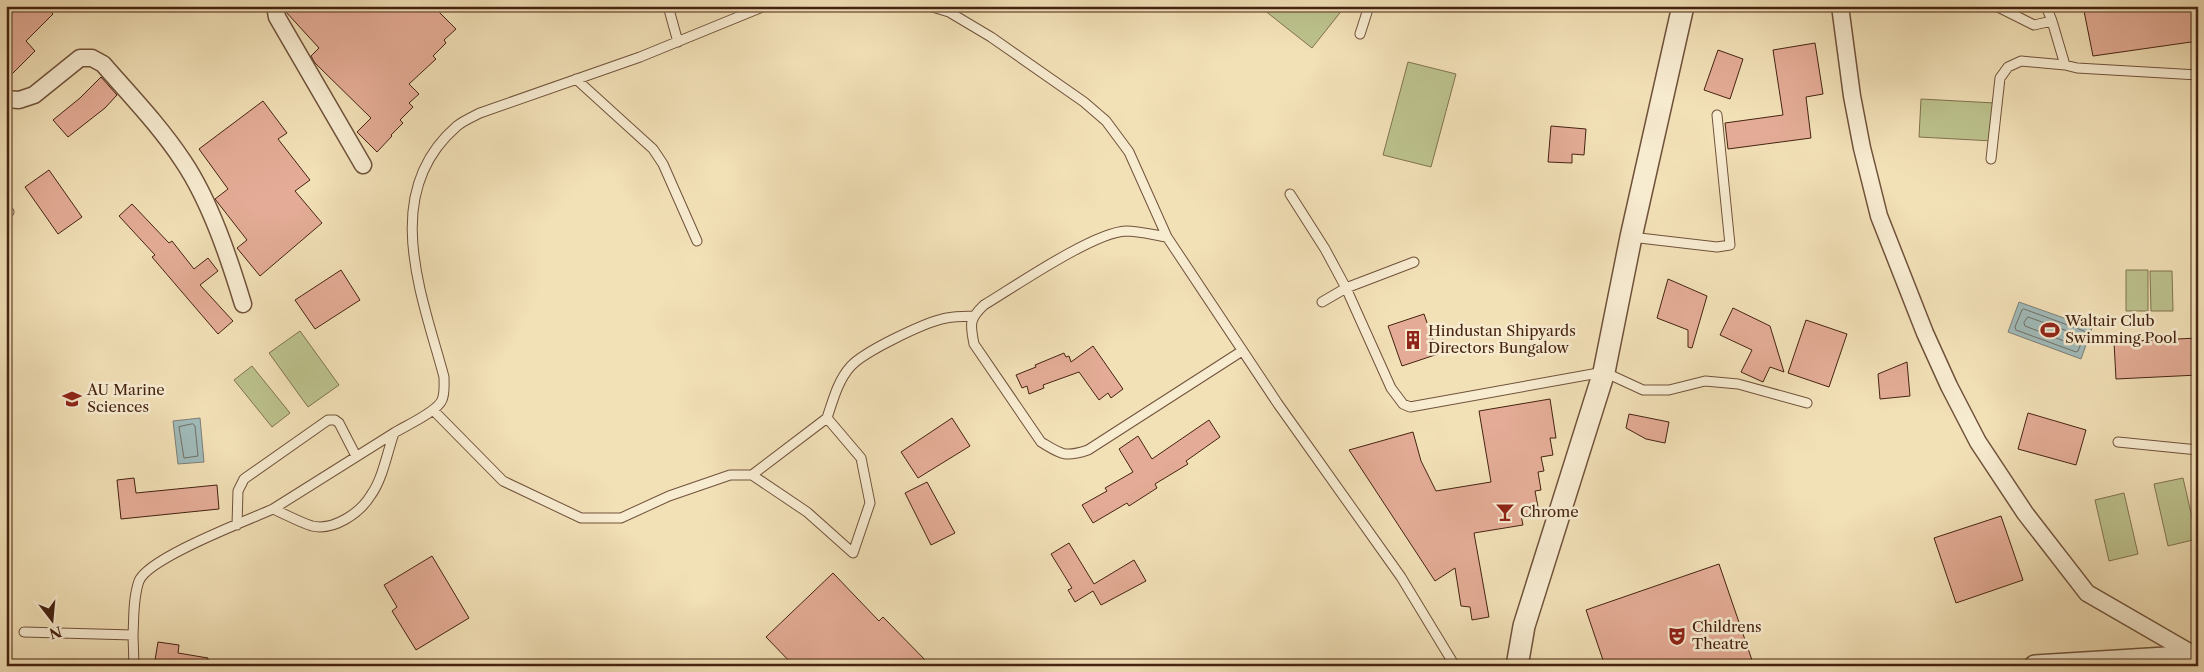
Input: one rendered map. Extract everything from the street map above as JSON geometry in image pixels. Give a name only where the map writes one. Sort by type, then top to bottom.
[{"type":"street","points":[[274,6],[276,17],[363,165]]},
{"type":"street","points":[[1517,666],[1524,626],[1604,372],[1631,237],[1683,6]]},
{"type":"street","points":[[1840,6],[1854,105],[1880,216],[1925,333],[1949,386],[1978,442],[2025,513],[2087,592],[2197,656]]},
{"type":"street","points":[[6,99],[19,100],[34,96],[80,58],[92,58],[103,64],[165,136],[184,162],[228,253],[243,304]]},
{"type":"street","points":[[2035,666],[2197,656]]},
{"type":"lane","points":[[668,6],[678,42]]},
{"type":"lane","points":[[134,666],[135,597],[139,579],[149,568],[167,556],[273,509],[433,410],[441,402],[445,392],[444,377],[418,279],[411,242],[413,204],[417,185],[427,162],[441,142],[458,125],[480,113],[678,42],[765,6]]},
{"type":"lane","points":[[930,6],[949,12],[990,38],[1084,102],[1106,121],[1129,152],[1167,237],[1242,351],[1401,577],[1455,666]]},
{"type":"lane","points":[[1360,34],[1369,6]]},
{"type":"lane","points":[[1996,6],[2034,25],[2052,21]]},
{"type":"lane","points":[[2046,6],[2065,65]]},
{"type":"lane","points":[[1991,159],[2000,78],[2008,67],[2022,61],[2077,68],[2198,75]]},
{"type":"lane","points":[[576,79],[653,149],[667,172],[696,241]]},
{"type":"lane","points":[[1631,237],[1717,247],[1730,245],[1717,115]]},
{"type":"lane","points":[[1290,194],[1325,249],[1346,288],[1390,388],[1403,404],[1410,407],[1604,372],[1643,390],[1669,390],[1705,381],[1738,384],[1806,403]]},
{"type":"lane","points":[[1167,237],[1125,231],[1088,243],[984,305],[973,316],[970,328],[974,344],[1041,442],[1056,451],[1071,456],[1088,450],[1242,351]]},
{"type":"lane","points":[[1322,302],[1346,288],[1414,262]]},
{"type":"lane","points":[[752,475],[827,418],[838,386],[852,366],[877,349],[912,330],[943,319],[973,316]]},
{"type":"lane","points":[[433,410],[504,481],[581,518],[621,518],[669,496],[730,475],[752,475],[807,512],[853,553],[870,503],[860,458],[827,418]]},
{"type":"lane","points":[[238,525],[238,491],[244,479],[328,420],[335,420],[339,423],[356,456]]},
{"type":"lane","points":[[273,509],[312,526],[326,526],[340,522],[357,511],[372,495],[382,472],[394,433]]},
{"type":"lane","points":[[2118,442],[2198,450]]},
{"type":"lane","points":[[24,632],[133,635]]},
{"type":"green space","points":[[1259,6],[1339,6],[1343,9],[1312,48]]},
{"type":"green space","points":[[1408,62],[1456,74],[1431,167],[1383,155]]},
{"type":"green space","points":[[1921,99],[1995,103],[1993,141],[1919,137]]},
{"type":"green space","points":[[2126,270],[2148,270],[2148,311],[2126,311]]},
{"type":"green space","points":[[2150,271],[2172,271],[2173,311],[2151,311]]},
{"type":"green space","points":[[300,331],[339,385],[308,407],[269,353]]},
{"type":"green space","points":[[252,366],[290,413],[272,427],[234,380]]},
{"type":"green space","points":[[2183,478],[2197,539],[2168,546],[2154,484]]},
{"type":"green space","points":[[2124,493],[2138,554],[2109,561],[2095,500]]},
{"type":"water","name":"Waltair Club Swimming Pool","points":[[2019,302],[2092,328],[2081,359],[2008,332]]},
{"type":"water","points":[[200,418],[204,462],[178,464],[173,421]]},
{"type":"building","points":[[6,6],[46,6],[53,14],[26,41],[35,51],[6,80]]},
{"type":"building","points":[[285,6],[433,6],[456,29],[444,40],[446,43],[433,56],[436,59],[409,84],[419,94],[409,103],[413,107],[400,120],[403,123],[377,152],[357,132],[371,118],[315,63],[311,56],[319,48],[286,12]]},
{"type":"building","points":[[2083,6],[2198,6],[2198,41],[2093,56]]},
{"type":"building","points":[[1815,43],[1823,94],[1806,97],[1811,138],[1728,149],[1725,123],[1783,115],[1773,50]]},
{"type":"building","points":[[1718,50],[1743,59],[1730,99],[1704,90]]},
{"type":"building","points":[[101,77],[117,95],[105,108],[68,137],[53,120],[80,98]]},
{"type":"building","points":[[263,101],[287,133],[278,139],[310,180],[295,191],[322,223],[260,276],[237,248],[247,240],[215,199],[228,189],[199,149]]},
{"type":"building","points":[[1551,126],[1586,129],[1584,155],[1572,154],[1572,163],[1548,162]]},
{"type":"building","points":[[49,170],[82,217],[58,234],[25,187]]},
{"type":"building","points":[[132,204],[169,243],[172,241],[194,269],[208,258],[218,271],[200,285],[233,321],[218,334],[152,257],[155,255],[119,216]]},
{"type":"building","points":[[341,270],[360,300],[315,329],[295,300]]},
{"type":"building","points":[[1668,279],[1707,296],[1692,348],[1688,347],[1688,330],[1657,318]]},
{"type":"building","points":[[1733,308],[1770,326],[1784,372],[1770,367],[1763,382],[1741,372],[1752,350],[1720,335]]},
{"type":"building","name":"Hindustan Shipyards Directors Bungalow","points":[[1424,314],[1438,354],[1402,366],[1388,326]]},
{"type":"building","points":[[1806,320],[1847,334],[1829,387],[1788,373]]},
{"type":"building","points":[[2198,338],[2198,375],[2116,379],[2114,342]]},
{"type":"building","points":[[1093,346],[1123,389],[1111,398],[1108,393],[1099,400],[1079,372],[1043,385],[1044,388],[1029,394],[1027,386],[1022,388],[1016,375],[1064,353],[1066,357],[1069,356],[1071,362]]},
{"type":"building","points":[[1907,362],[1910,396],[1880,399],[1878,374]]},
{"type":"building","points":[[1550,399],[1556,438],[1550,438],[1553,455],[1541,457],[1544,471],[1538,472],[1541,490],[1535,491],[1539,512],[1521,515],[1523,525],[1474,533],[1489,617],[1472,620],[1470,607],[1461,606],[1455,568],[1435,581],[1349,450],[1413,432],[1421,461],[1436,491],[1491,482],[1479,411]]},
{"type":"building","points":[[2028,413],[2086,430],[2076,465],[2018,449]]},
{"type":"building","points":[[1629,414],[1669,422],[1665,443],[1646,439],[1626,428]]},
{"type":"building","points":[[952,418],[970,446],[918,478],[901,452]]},
{"type":"building","points":[[1209,420],[1220,437],[1186,461],[1188,464],[1155,484],[1157,488],[1129,506],[1127,503],[1093,523],[1082,505],[1107,491],[1105,488],[1133,472],[1119,449],[1138,436],[1152,459]]},
{"type":"building","points":[[134,478],[136,493],[217,485],[219,509],[121,519],[117,480]]},
{"type":"building","points":[[927,482],[955,533],[931,545],[905,493]]},
{"type":"building","points":[[2001,516],[2023,580],[1956,603],[1934,538]]},
{"type":"building","points":[[1069,543],[1094,584],[1134,560],[1146,581],[1101,605],[1093,591],[1075,602],[1068,590],[1072,588],[1051,554]]},
{"type":"building","points":[[432,556],[469,618],[416,650],[392,611],[397,607],[384,585]]},
{"type":"building","points":[[1719,564],[1754,666],[1605,666],[1586,610]]},
{"type":"building","points":[[833,573],[879,621],[883,617],[931,666],[794,666],[766,637]]},
{"type":"building","points":[[158,642],[179,645],[178,653],[208,658],[207,666],[154,666]]},
{"type":"place","name":"Waltair Club Swimming Pool","points":[[2050,330]]},
{"type":"place","name":"Hindustan Shipyards Directors Bungalow","points":[[1413,340]]},
{"type":"place","name":"AU Marine Sciences","points":[[72,399]]},
{"type":"place","name":"Chrome","points":[[1505,512]]},
{"type":"place","name":"Childrens Theatre","points":[[1677,636]]}]
